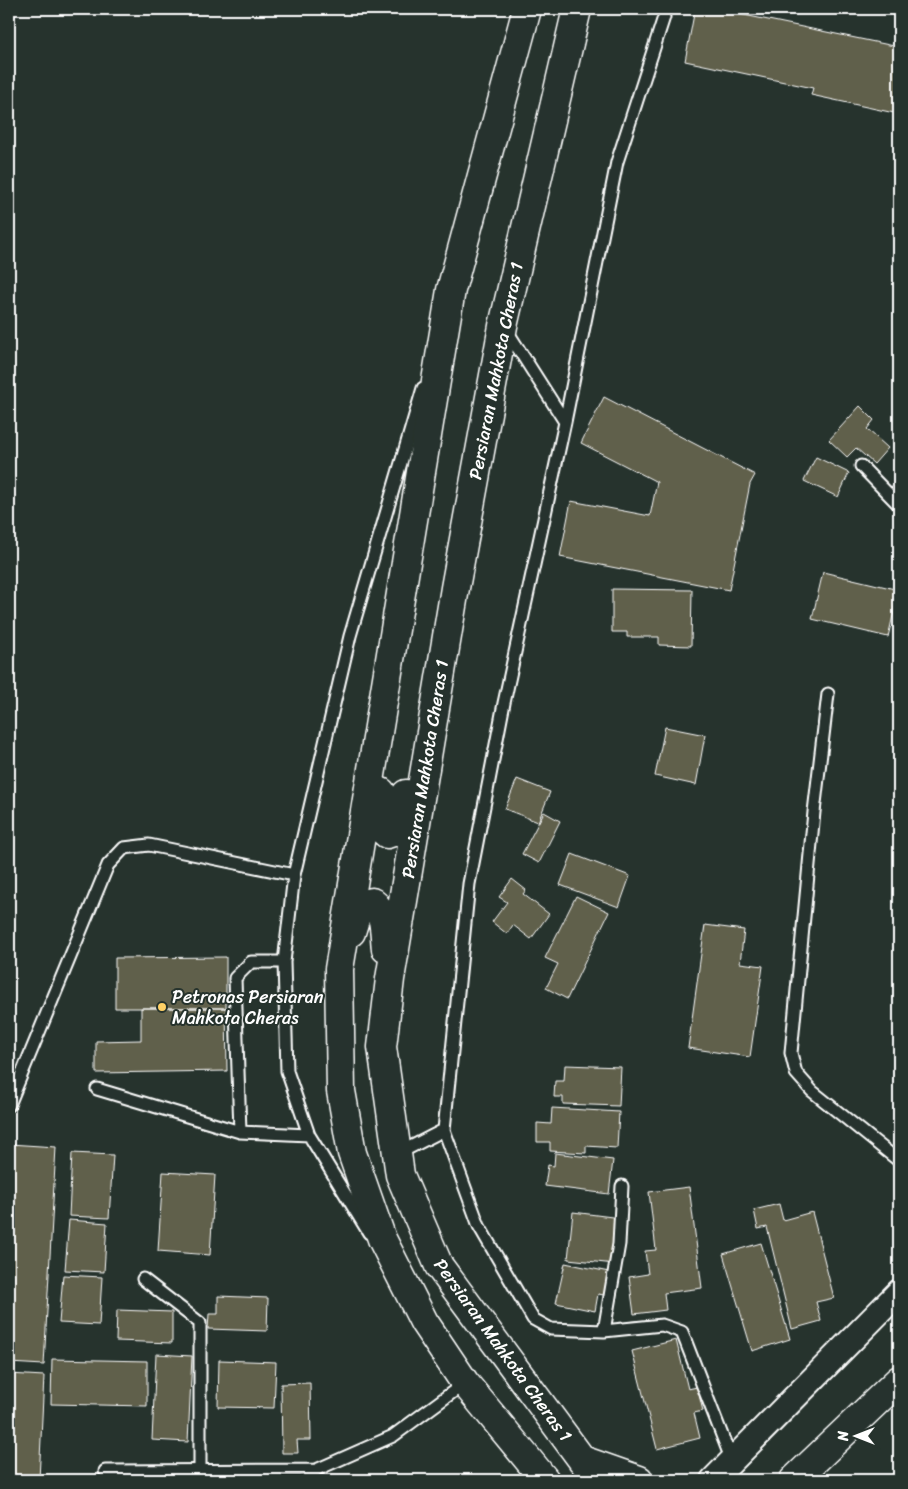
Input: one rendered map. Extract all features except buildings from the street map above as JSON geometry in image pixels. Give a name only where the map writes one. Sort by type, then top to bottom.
[{"type":"main road","points":[[527,9],[451,290],[339,969],[341,1091],[352,1153],[382,1239],[424,1322],[465,1383],[545,1480]]},
{"type":"main road","name":"Persiaran Mahkota Cheras 1","points":[[576,9],[503,326],[455,588],[390,979],[382,1047],[400,1175],[439,1266],[590,1470]]},
{"type":"main road","points":[[400,593],[378,820],[382,830],[387,834],[393,832],[401,817],[430,684],[455,588]]},
{"type":"main road","points":[[339,969],[359,910],[364,904],[372,902],[378,906],[381,912],[390,979]]},
{"type":"main road","points":[[794,1480],[899,1380]]},
{"type":"main road","points":[[590,1470],[639,1480]]},
{"type":"street","points":[[713,1480],[899,1292]]},
{"type":"lane","points":[[664,16],[617,162],[504,703],[469,884],[444,1130],[479,1226],[533,1318],[551,1329],[604,1331],[662,1326],[682,1332],[732,1461]]},
{"type":"lane","points":[[424,1322],[308,1135],[287,1071],[284,962],[294,875],[350,636],[451,290]]},
{"type":"lane","points":[[503,326],[564,422]]},
{"type":"lane","points":[[861,466],[899,505]]},
{"type":"lane","points":[[828,694],[814,812],[791,1053],[796,1073],[812,1090],[899,1161]]},
{"type":"lane","points":[[9,1105],[108,864],[124,848],[150,845],[294,875]]},
{"type":"lane","points":[[240,1132],[235,978],[250,962],[284,962]]},
{"type":"lane","points":[[97,1089],[240,1132],[308,1135]]},
{"type":"lane","points":[[397,1154],[444,1130]]},
{"type":"lane","points":[[604,1331],[619,1244],[622,1186]]},
{"type":"lane","points":[[143,1279],[200,1323],[200,1471]]},
{"type":"lane","points":[[105,1472],[316,1470],[392,1436],[465,1383]]},
{"type":"place","name":"Petronas Persiaran Mahkota Cheras","points":[[162,1007]]}]
